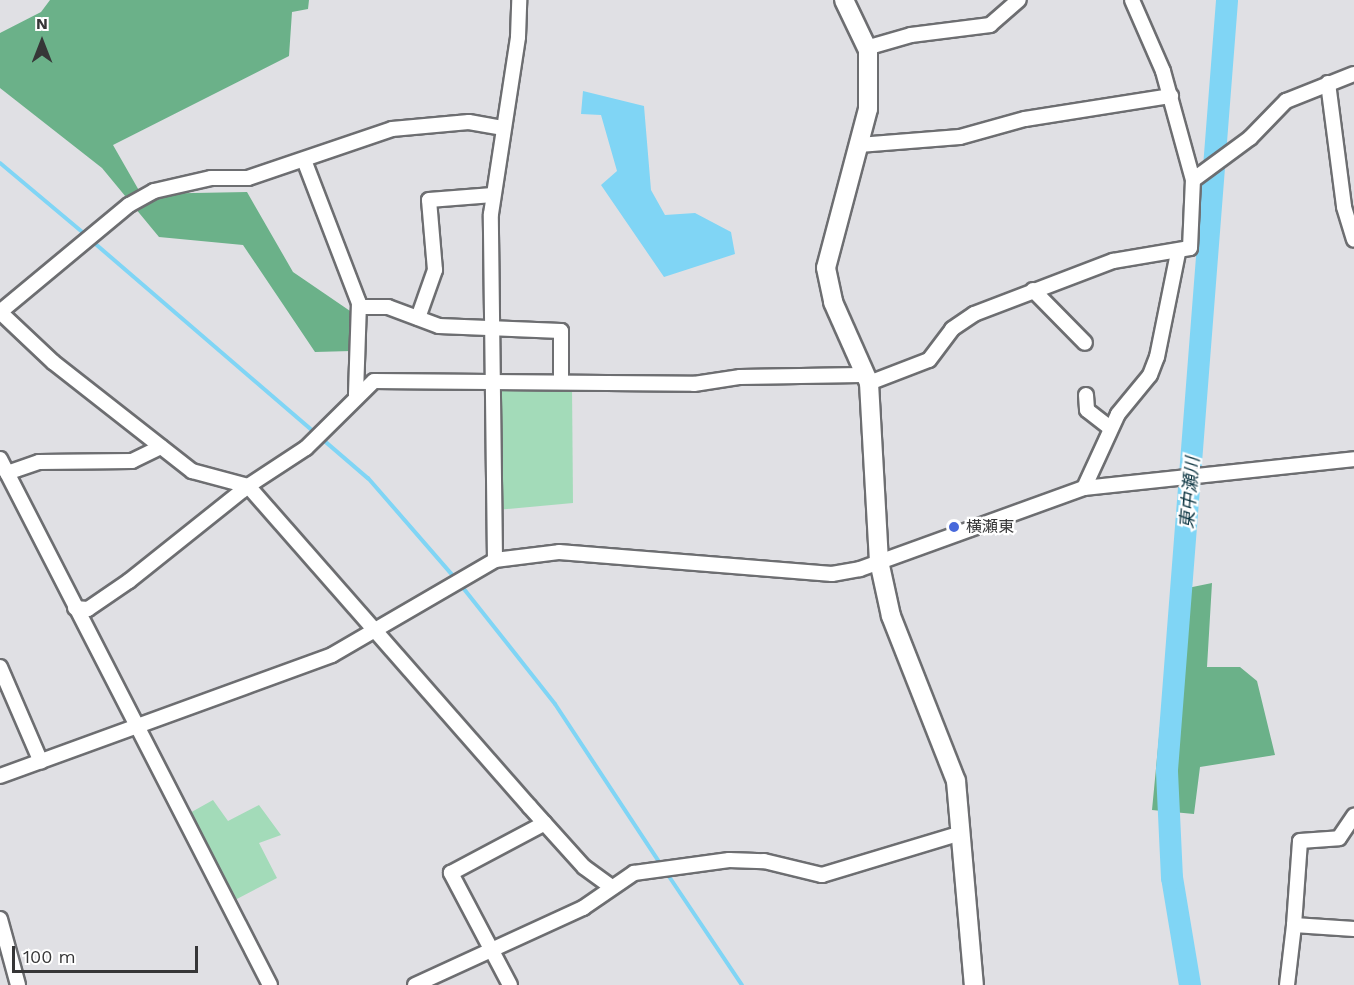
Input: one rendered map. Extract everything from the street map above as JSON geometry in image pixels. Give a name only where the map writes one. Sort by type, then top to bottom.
[{"type":"street","points":[[495,560],[493,195],[519,0]]},
{"type":"street","points":[[843,0],[866,48],[868,110],[826,268],[865,379],[879,561],[891,616],[947,751],[961,833],[974,985]]},
{"type":"street","points":[[866,48],[911,35],[990,25],[1019,0]]},
{"type":"street","points":[[75,608],[88,609],[129,581],[248,486],[310,443],[356,395],[374,381],[694,384],[740,377],[865,379],[915,368],[952,329],[1033,290],[1113,261],[1178,253],[1190,248],[1195,238],[1193,180],[1171,96],[1132,0]]},
{"type":"street","points":[[1193,180],[1218,164],[1286,101],[1354,74]]},
{"type":"street","points":[[1328,83],[1344,207],[1354,240]]},
{"type":"street","points":[[859,145],[960,137],[1025,119],[1171,96]]},
{"type":"street","points":[[503,128],[469,122],[392,129],[248,178],[178,183],[129,205],[0,312],[192,471],[248,486],[584,867],[612,886]]},
{"type":"street","points":[[304,160],[359,307],[356,395]]},
{"type":"street","points":[[418,318],[435,270],[429,200],[493,195]]},
{"type":"street","points":[[1084,488],[1110,428],[1157,357],[1178,253]]},
{"type":"street","points":[[1033,290],[1084,343]]},
{"type":"street","points":[[359,307],[388,307],[418,318],[493,330],[561,331],[561,381]]},
{"type":"street","points":[[1086,395],[1087,410],[1110,428]]},
{"type":"street","points":[[7,472],[39,462],[132,460],[161,447]]},
{"type":"street","points":[[0,459],[137,730],[270,985]]},
{"type":"street","points":[[0,776],[137,730],[332,655],[495,560],[594,554],[832,574],[879,561],[1084,488],[1354,459]]},
{"type":"street","points":[[0,668],[41,762]]},
{"type":"street","points":[[1287,985],[1300,841],[1340,838],[1354,816]]},
{"type":"street","points":[[510,985],[451,873],[545,823]]},
{"type":"street","points":[[415,985],[583,908],[612,886],[654,869],[764,861],[822,875],[961,833]]},
{"type":"street","points":[[0,919],[18,985]]},
{"type":"street","points":[[1294,925],[1354,929]]},
{"type":"green space","points":[[50,0],[309,0],[308,9],[292,12],[289,56],[113,145],[141,194],[247,192],[293,272],[353,313],[351,351],[315,352],[243,245],[159,237],[102,168],[0,88],[0,33],[41,12]]},
{"type":"green space","points":[[572,385],[573,503],[496,510],[497,391],[502,386]]},
{"type":"green space","points":[[1212,583],[1207,667],[1240,667],[1257,681],[1275,755],[1200,767],[1194,814],[1152,810],[1173,591]]},
{"type":"green space","points":[[213,800],[228,821],[259,805],[281,835],[259,843],[277,878],[235,900],[188,814]]},
{"type":"water","points":[[583,91],[644,106],[651,190],[665,215],[695,213],[731,232],[735,254],[664,277],[601,185],[617,171],[601,115],[581,114]]},
{"type":"waterway","name":"東中瀬川","points":[[1190,985],[1172,878],[1167,770],[1227,0]]},
{"type":"waterway","points":[[0,163],[87,236]]},
{"type":"waterway","points":[[92,241],[368,478],[455,578]]},
{"type":"waterway","points":[[460,584],[555,704],[661,865]]},
{"type":"waterway","points":[[666,872],[742,985]]},
{"type":"place","name":"横瀬東","points":[[954,527]]}]
